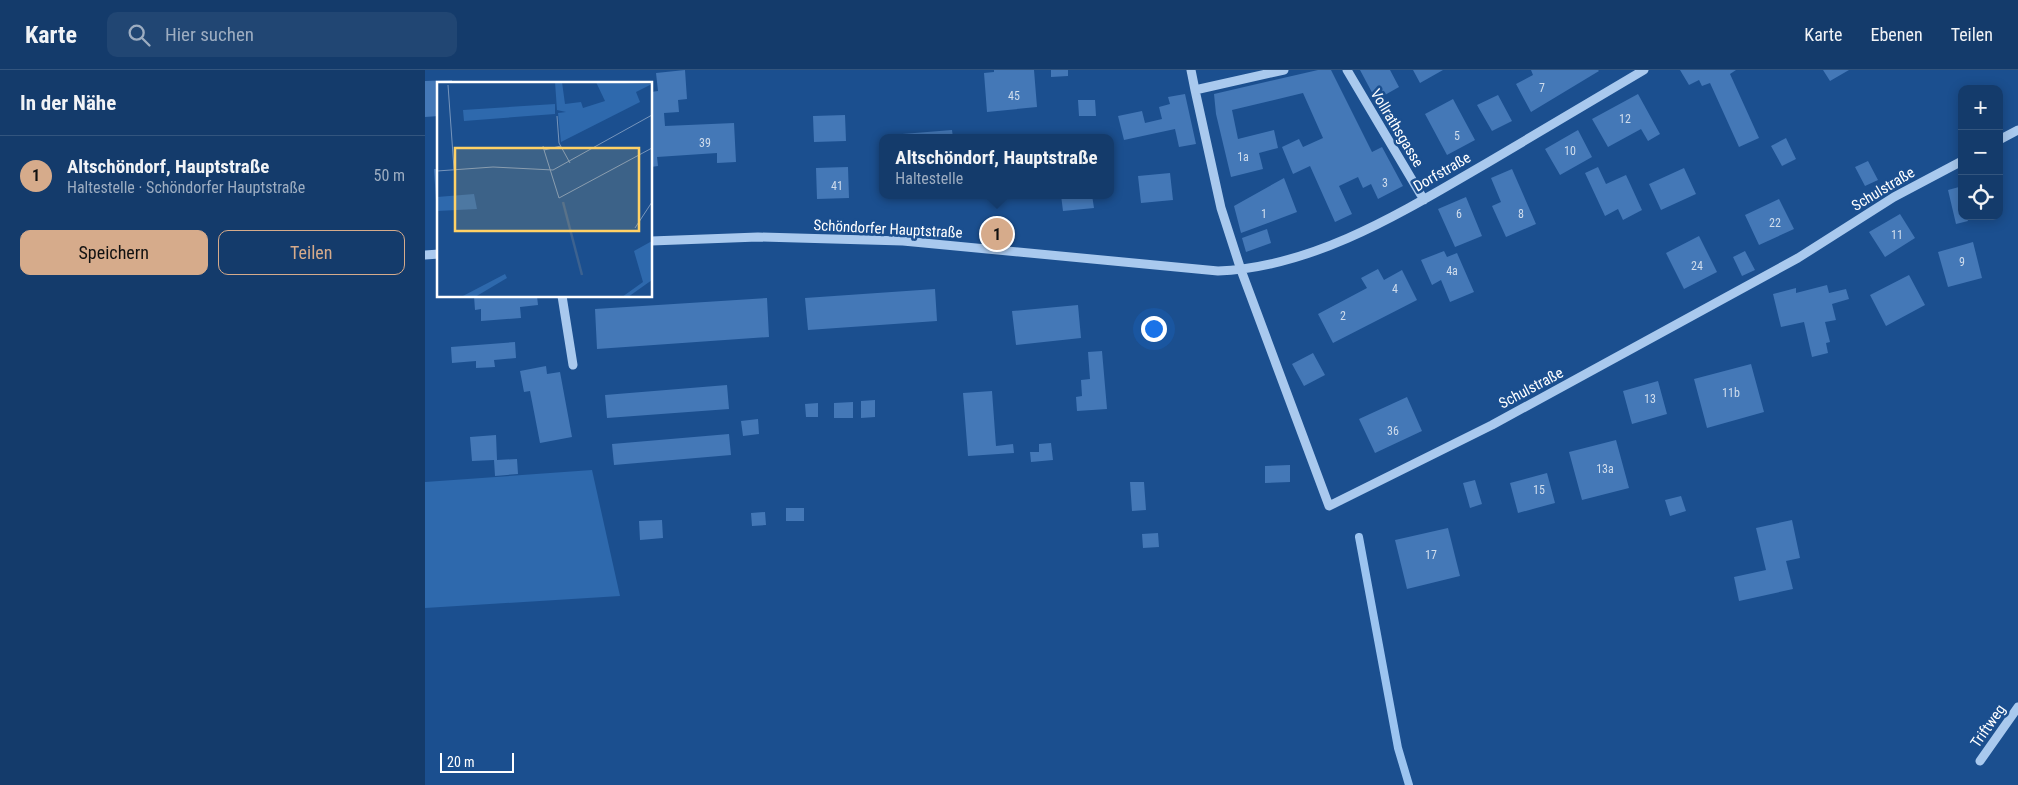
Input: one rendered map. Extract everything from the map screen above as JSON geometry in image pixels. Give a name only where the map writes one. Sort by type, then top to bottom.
[{"type":"street","points":[[1191,70],[1221,208],[1241,270]]},
{"type":"street","points":[[1195,90],[1284,70]]},
{"type":"street","name":"Vollrathsgasse","points":[[1347,70],[1424,200]]},
{"type":"street","name":"Dorfstraße","points":[[1241,270],[1273,265],[1315,252],[1424,200],[1644,70]]},
{"type":"street","points":[[2003,138],[2018,130]]},
{"type":"street","name":"Schulstraße","points":[[1241,270],[1329,506],[1491,425],[1679,324],[1798,258],[1894,198],[1958,163]]},
{"type":"street","name":"Schöndorfer Hauptstraße","points":[[653,242],[758,237],[903,241],[1218,271],[1241,270]]},
{"type":"street","points":[[562,298],[573,365]]},
{"type":"street","name":"Triftweg","points":[[1980,760],[2018,707]]},
{"type":"shaded area","points":[[592,470],[620,596],[425,608],[425,482]]},
{"type":"building","points":[[685,70],[687,99],[678,100],[679,112],[664,113],[665,126],[734,123],[736,162],[717,163],[717,153],[657,157],[658,166],[653,167],[653,92],[658,91],[656,73]]},
{"type":"building","points":[[994,70],[1034,70],[1037,107],[987,112],[984,73],[994,72]]},
{"type":"building","points":[[1051,70],[1068,70],[1068,76],[1051,77]]},
{"type":"building","points":[[1318,70],[1331,70],[1372,152],[1382,147],[1403,186],[1378,199],[1371,184],[1363,188],[1358,177],[1339,186],[1352,214],[1335,222],[1310,166],[1293,174],[1282,147],[1299,139],[1303,147],[1323,138],[1303,93],[1232,110],[1238,139],[1274,130],[1278,148],[1259,153],[1263,169],[1231,177],[1216,114],[1214,94]]},
{"type":"building","points":[[1360,70],[1390,70],[1399,87],[1376,100]]},
{"type":"building","points":[[1413,70],[1443,70],[1420,83]]},
{"type":"building","points":[[1531,70],[1599,71],[1531,112],[1516,84],[1533,75]]},
{"type":"building","points":[[1680,70],[1736,70],[1730,74],[1759,138],[1739,147],[1710,83],[1702,86],[1699,80],[1689,85]]},
{"type":"building","points":[[1823,70],[1849,70],[1830,81]]},
{"type":"building","points":[[452,80],[452,82],[437,82],[437,116],[425,117],[425,81]]},
{"type":"building","points":[[1185,94],[1196,144],[1179,147],[1175,129],[1124,140],[1118,116],[1142,111],[1145,123],[1162,119],[1159,107],[1170,104],[1168,97]]},
{"type":"building","points":[[1638,94],[1660,134],[1648,141],[1641,129],[1608,147],[1592,119]]},
{"type":"building","points":[[1498,95],[1512,121],[1492,131],[1477,105]]},
{"type":"building","points":[[1453,99],[1475,140],[1447,155],[1425,114]]},
{"type":"building","points":[[1078,100],[1095,100],[1096,116],[1079,116]]},
{"type":"building","points":[[845,115],[846,141],[814,142],[813,116]]},
{"type":"building","points":[[952,130],[952,134],[902,134]]},
{"type":"building","points":[[1578,130],[1592,157],[1560,175],[1545,149]]},
{"type":"building","points":[[1786,138],[1796,159],[1782,166],[1771,146]]},
{"type":"building","points":[[1868,161],[1878,180],[1865,186],[1855,167]]},
{"type":"building","points":[[848,167],[849,198],[817,199],[816,168]]},
{"type":"building","points":[[1598,167],[1606,184],[1626,175],[1642,210],[1623,220],[1618,209],[1605,216],[1585,173]]},
{"type":"building","points":[[1684,168],[1696,194],[1661,210],[1649,184]]},
{"type":"building","points":[[434,169],[437,169],[437,216]]},
{"type":"building","points":[[1512,169],[1536,224],[1506,237],[1492,206],[1501,202],[1491,178]]},
{"type":"building","points":[[1170,173],[1173,200],[1141,203],[1138,176]]},
{"type":"building","points":[[1284,178],[1297,212],[1241,233],[1234,206]]},
{"type":"building","points":[[1958,187],[1958,220],[1968,221],[1956,224],[1948,190]]},
{"type":"building","points":[[1466,197],[1482,236],[1455,247],[1438,209]]},
{"type":"building","points":[[1062,199],[1093,199],[1094,208],[1063,211]]},
{"type":"building","points":[[1779,199],[1794,229],[1759,245],[1745,215]]},
{"type":"building","points":[[1900,214],[1915,238],[1885,257],[1869,232]]},
{"type":"building","points":[[1267,229],[1271,243],[1246,252],[1242,238]]},
{"type":"building","points":[[1699,236],[1717,272],[1684,289],[1666,253]]},
{"type":"building","points":[[1973,242],[1982,278],[1948,287],[1938,252]]},
{"type":"building","points":[[1444,251],[1447,257],[1457,253],[1474,292],[1450,302],[1441,280],[1432,285],[1421,260]]},
{"type":"building","points":[[1745,251],[1755,270],[1742,276],[1733,257]]},
{"type":"building","points":[[1378,269],[1384,280],[1402,270],[1417,300],[1333,343],[1318,314],[1367,288],[1361,278]]},
{"type":"building","points":[[1909,275],[1925,305],[1886,326],[1870,295]]},
{"type":"building","points":[[1827,285],[1829,293],[1846,289],[1849,299],[1832,304],[1836,320],[1825,322],[1830,342],[1826,343],[1828,353],[1812,357],[1804,322],[1781,327],[1773,294],[1796,288],[1796,293]]},
{"type":"building","points":[[935,289],[937,321],[808,330],[805,298]]},
{"type":"building","points":[[474,298],[537,298],[538,305],[520,307],[521,318],[481,321],[481,309],[475,310]]},
{"type":"building","points":[[767,298],[769,337],[597,349],[595,309]]},
{"type":"building","points":[[1078,305],[1081,338],[1016,345],[1012,311]]},
{"type":"building","points":[[515,342],[516,358],[494,360],[495,367],[476,368],[476,361],[452,363],[451,347]]},
{"type":"building","points":[[1102,351],[1107,409],[1077,411],[1076,397],[1082,396],[1081,380],[1090,379],[1088,352]]},
{"type":"building","points":[[1313,353],[1325,375],[1304,386],[1292,364]]},
{"type":"building","points":[[1751,364],[1764,412],[1707,428],[1694,379]]},
{"type":"building","points":[[546,366],[547,374],[560,372],[572,437],[540,443],[530,391],[524,392],[520,371]]},
{"type":"building","points":[[1658,381],[1667,414],[1632,424],[1623,391]]},
{"type":"building","points":[[727,385],[729,409],[607,418],[605,395]]},
{"type":"building","points":[[992,391],[996,446],[1013,444],[1014,453],[968,456],[963,393]]},
{"type":"building","points":[[1407,397],[1422,431],[1375,453],[1359,419]]},
{"type":"building","points":[[875,400],[875,417],[861,418],[861,401]]},
{"type":"building","points":[[853,402],[853,418],[834,418],[834,403]]},
{"type":"building","points":[[818,403],[818,417],[806,417],[805,404]]},
{"type":"building","points":[[758,419],[759,434],[743,436],[741,421]]},
{"type":"building","points":[[729,434],[731,455],[614,465],[612,444]]},
{"type":"building","points":[[496,435],[497,460],[517,459],[518,474],[495,476],[494,460],[472,461],[470,437]]},
{"type":"building","points":[[1616,440],[1629,488],[1582,500],[1569,452]]},
{"type":"building","points":[[1051,443],[1053,460],[1031,462],[1030,452],[1039,452],[1039,444]]},
{"type":"building","points":[[1290,465],[1290,482],[1265,483],[1265,466]]},
{"type":"building","points":[[1547,473],[1555,503],[1518,513],[1510,483]]},
{"type":"building","points":[[1475,480],[1482,504],[1470,508],[1463,483]]},
{"type":"building","points":[[1130,482],[1144,482],[1146,510],[1132,511]]},
{"type":"building","points":[[1681,496],[1686,511],[1670,516],[1665,500]]},
{"type":"building","points":[[786,508],[804,508],[804,521],[786,521]]},
{"type":"building","points":[[765,512],[766,525],[752,526],[751,513]]},
{"type":"building","points":[[662,520],[663,538],[640,540],[639,521]]},
{"type":"building","points":[[1792,520],[1800,558],[1786,561],[1793,589],[1739,601],[1734,577],[1766,570],[1756,528]]},
{"type":"building","points":[[1448,528],[1460,576],[1407,589],[1395,540]]},
{"type":"building","points":[[1158,533],[1159,547],[1143,548],[1142,534]]},
{"type":"waterway","points":[[1359,537],[1398,748],[1409,785]]},
{"type":"place","name":"Altschöndorf, Hauptstraße","points":[[997,234]]}]
